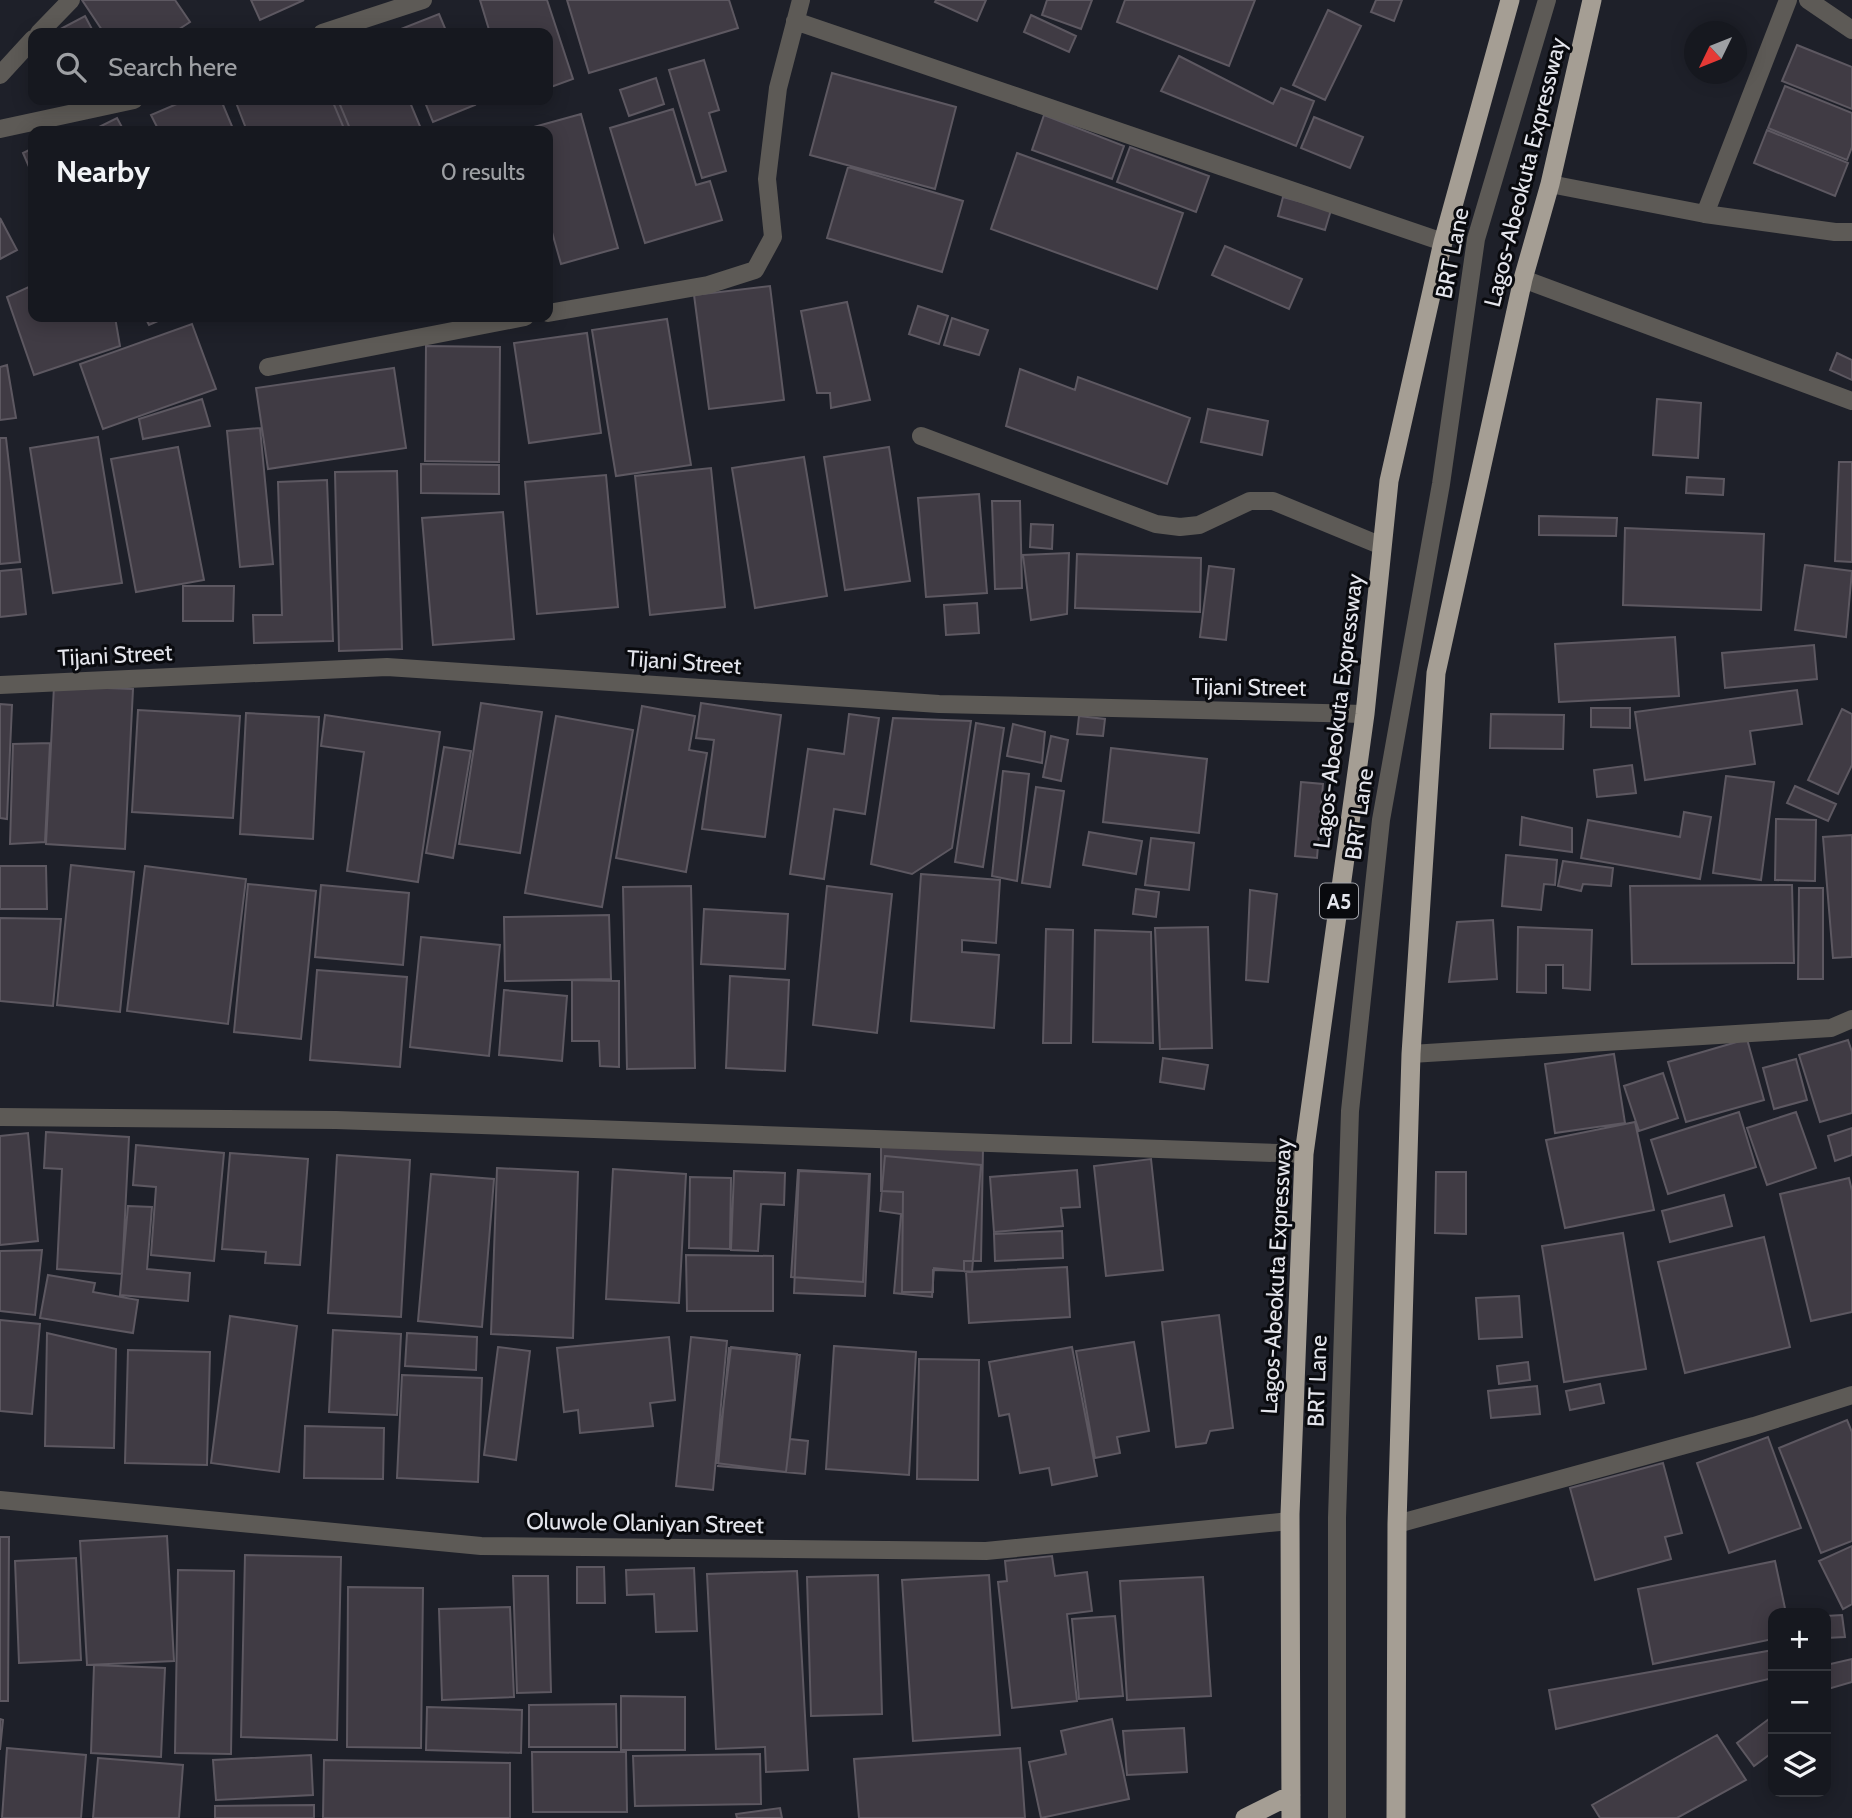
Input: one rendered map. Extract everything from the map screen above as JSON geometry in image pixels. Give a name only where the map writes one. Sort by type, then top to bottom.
[{"type":"highway","name":"Lagos-Abeokuta Expressway","points":[[1291,1818],[1290,1521],[1304,1154],[1365,714],[1389,481],[1443,242],[1510,0]]},
{"type":"highway","name":"Lagos-Abeokuta Expressway","points":[[1396,1818],[1398,1524],[1411,1054],[1436,673],[1523,279],[1550,184],[1592,0]]},
{"type":"highway","points":[[1245,1818],[1292,1795]]},
{"type":"street","points":[[44,28],[71,0]]},
{"type":"street","points":[[337,28],[423,0]]},
{"type":"street","points":[[553,312],[708,285],[755,270],[773,237],[767,179],[778,88],[801,0]]},
{"type":"street","name":"BRT Lane","points":[[1337,1818],[1337,1518],[1350,1111],[1381,820],[1441,484],[1476,239],[1547,0]]},
{"type":"street","points":[[1705,214],[1788,0]]},
{"type":"street","points":[[1808,0],[1852,30]]},
{"type":"street","points":[[794,21],[1443,242]]},
{"type":"street","points":[[0,75],[28,44]]},
{"type":"street","points":[[0,129],[111,105]]},
{"type":"street","points":[[1550,184],[1705,214],[1852,232]]},
{"type":"street","points":[[1523,279],[1852,401]]},
{"type":"street","points":[[268,367],[499,322]]},
{"type":"street","points":[[920,436],[1156,524],[1180,527],[1199,525],[1250,500],[1273,501],[1382,546]]},
{"type":"street","name":"Tijani Street","points":[[0,685],[387,667],[939,704],[1365,714]]},
{"type":"street","points":[[1411,1054],[1831,1028],[1852,1019]]},
{"type":"street","points":[[0,1117],[336,1120],[1304,1154]]},
{"type":"street","points":[[1398,1524],[1754,1426],[1852,1395]]},
{"type":"street","name":"Oluwole Olaniyan Street","points":[[0,1500],[481,1546],[986,1551],[1290,1521]]},
{"type":"building","points":[[82,0],[175,0],[190,22],[181,28],[101,28]]},
{"type":"building","points":[[251,0],[304,0],[260,20]]},
{"type":"building","points":[[480,0],[547,0],[573,79],[553,86],[553,28],[488,28]]},
{"type":"building","points":[[567,0],[729,0],[738,28],[589,73]]},
{"type":"building","points":[[986,0],[977,21],[935,2]]},
{"type":"building","points":[[1047,0],[1092,0],[1081,29],[1042,15]]},
{"type":"building","points":[[1125,0],[1255,0],[1229,66],[1117,22]]},
{"type":"building","points":[[1376,0],[1402,0],[1394,21],[1371,12]]},
{"type":"building","points":[[1328,10],[1361,26],[1325,100],[1293,85]]},
{"type":"building","points":[[439,14],[445,28],[404,28]]},
{"type":"building","points":[[1031,15],[1076,36],[1069,52],[1024,32]]},
{"type":"building","points":[[85,16],[91,28],[62,28]]},
{"type":"building","points":[[1797,45],[1852,67],[1852,109],[1782,81]]},
{"type":"building","points":[[1179,56],[1273,104],[1281,88],[1314,101],[1296,146],[1161,91]]},
{"type":"building","points":[[704,60],[719,110],[709,113],[726,171],[702,178],[669,70]]},
{"type":"building","points":[[832,73],[956,107],[935,189],[810,155]]},
{"type":"building","points":[[656,78],[664,104],[629,116],[620,90]]},
{"type":"building","points":[[1785,86],[1852,113],[1852,147],[1847,160],[1768,128]]},
{"type":"building","points":[[174,105],[223,105],[232,126],[156,126],[151,115]]},
{"type":"building","points":[[237,105],[340,105],[349,126],[245,126]]},
{"type":"building","points":[[334,105],[411,105],[420,126],[343,126]]},
{"type":"building","points":[[426,105],[475,105],[433,122]]},
{"type":"building","points":[[673,109],[696,185],[710,181],[722,220],[645,243],[610,128]]},
{"type":"building","points":[[581,114],[618,248],[561,264],[553,236],[553,126],[538,126]]},
{"type":"building","points":[[1044,115],[1124,146],[1112,179],[1032,150]]},
{"type":"building","points":[[1314,117],[1363,137],[1350,168],[1301,148]]},
{"type":"building","points":[[117,118],[121,126],[101,126]]},
{"type":"building","points":[[1767,130],[1848,163],[1835,196],[1754,163]]},
{"type":"building","points":[[1130,147],[1209,176],[1196,212],[1117,182]]},
{"type":"building","points":[[28,150],[28,164],[23,153]]},
{"type":"building","points":[[1017,153],[1183,213],[1157,289],[991,229]]},
{"type":"building","points":[[848,167],[963,201],[942,272],[827,238]]},
{"type":"building","points":[[1283,197],[1331,210],[1325,230],[1278,216]]},
{"type":"building","points":[[0,218],[17,250],[0,259]]},
{"type":"building","points":[[1225,246],[1302,279],[1289,309],[1212,275]]},
{"type":"building","points":[[770,286],[784,400],[709,409],[694,295]]},
{"type":"building","points":[[28,287],[28,322],[116,322],[120,346],[34,375],[7,297]]},
{"type":"building","points":[[847,302],[870,400],[831,408],[830,393],[817,393],[801,311]]},
{"type":"building","points":[[918,306],[948,316],[939,344],[909,334]]},
{"type":"building","points":[[952,318],[988,330],[979,355],[944,345]]},
{"type":"building","points":[[667,319],[691,465],[616,476],[592,330]]},
{"type":"building","points":[[192,324],[216,389],[103,429],[80,364]]},
{"type":"building","points":[[587,333],[601,433],[529,443],[514,343]]},
{"type":"building","points":[[426,346],[500,347],[499,462],[425,461]]},
{"type":"building","points":[[1837,353],[1852,360],[1852,380],[1830,370]]},
{"type":"building","points":[[7,365],[16,418],[0,420],[0,367]]},
{"type":"building","points":[[394,368],[406,448],[268,469],[256,388]]},
{"type":"building","points":[[1020,369],[1075,390],[1078,377],[1190,418],[1167,484],[1006,426]]},
{"type":"building","points":[[202,399],[210,426],[143,439],[139,419]]},
{"type":"building","points":[[1657,399],[1701,403],[1698,458],[1653,455]]},
{"type":"building","points":[[1208,409],[1268,421],[1262,455],[1201,442]]},
{"type":"building","points":[[260,428],[273,564],[240,567],[227,431]]},
{"type":"building","points":[[98,437],[122,583],[53,593],[30,448]]},
{"type":"building","points":[[0,438],[6,438],[20,562],[0,564]]},
{"type":"building","points":[[178,447],[204,580],[136,592],[111,459]]},
{"type":"building","points":[[889,447],[910,581],[845,590],[824,457]]},
{"type":"building","points":[[804,457],[827,596],[755,608],[732,468]]},
{"type":"building","points":[[1839,462],[1852,462],[1852,562],[1835,561]]},
{"type":"building","points":[[421,464],[499,465],[499,494],[421,493]]},
{"type":"building","points":[[711,468],[725,607],[650,615],[635,476]]},
{"type":"building","points":[[397,471],[402,649],[339,651],[335,472]]},
{"type":"building","points":[[606,475],[618,607],[537,614],[525,482]]},
{"type":"building","points":[[1687,477],[1724,479],[1723,495],[1686,493]]},
{"type":"building","points":[[327,480],[333,641],[254,643],[253,615],[282,615],[278,482]]},
{"type":"building","points":[[979,494],[987,593],[926,597],[918,498]]},
{"type":"building","points":[[992,501],[1020,501],[1022,588],[995,589]]},
{"type":"building","points":[[503,512],[514,639],[433,645],[422,518]]},
{"type":"building","points":[[1539,516],[1617,518],[1616,536],[1539,535]]},
{"type":"building","points":[[1031,524],[1053,525],[1052,549],[1030,547]]},
{"type":"building","points":[[1625,528],[1764,534],[1761,610],[1623,605]]},
{"type":"building","points":[[1069,553],[1067,614],[1031,620],[1023,555]]},
{"type":"building","points":[[1077,554],[1201,558],[1200,612],[1075,608]]},
{"type":"building","points":[[1805,565],[1852,571],[1846,637],[1795,630]]},
{"type":"building","points":[[1209,566],[1234,569],[1226,640],[1200,637]]},
{"type":"building","points":[[21,569],[26,614],[0,617],[0,571]]},
{"type":"building","points":[[183,586],[234,586],[233,621],[183,621]]},
{"type":"building","points":[[977,603],[979,633],[946,635],[944,605]]},
{"type":"building","points":[[1675,637],[1679,696],[1559,702],[1555,644]]},
{"type":"building","points":[[1814,645],[1817,679],[1725,688],[1722,653]]},
{"type":"building","points":[[54,686],[133,689],[125,849],[46,844]]},
{"type":"building","points":[[1797,690],[1802,724],[1750,731],[1755,764],[1645,780],[1635,712]]},
{"type":"building","points":[[481,703],[542,712],[520,853],[459,844]]},
{"type":"building","points":[[701,703],[781,715],[765,837],[702,829],[714,740],[696,738]]},
{"type":"building","points":[[0,704],[12,705],[7,819],[0,818]]},
{"type":"building","points":[[642,706],[695,716],[689,750],[707,753],[686,872],[616,858]]},
{"type":"building","points":[[1591,708],[1630,708],[1630,728],[1591,727]]},
{"type":"building","points":[[1842,709],[1852,714],[1852,765],[1838,794],[1808,780]]},
{"type":"building","points":[[138,710],[240,716],[233,818],[132,812]]},
{"type":"building","points":[[246,713],[319,717],[313,839],[240,834]]},
{"type":"building","points":[[849,714],[879,718],[865,814],[834,809],[824,879],[790,874],[808,749],[844,754]]},
{"type":"building","points":[[1491,714],[1564,715],[1563,749],[1490,748]]},
{"type":"building","points":[[325,715],[440,732],[418,882],[347,871],[364,752],[321,746]]},
{"type":"building","points":[[556,716],[633,730],[602,907],[525,893]]},
{"type":"building","points":[[1079,716],[1105,719],[1103,736],[1077,734]]},
{"type":"building","points":[[893,718],[971,721],[952,848],[912,874],[871,864]]},
{"type":"building","points":[[976,723],[1004,728],[983,867],[955,862]]},
{"type":"building","points":[[1013,724],[1045,732],[1042,763],[1007,756]]},
{"type":"building","points":[[1051,736],[1068,740],[1061,781],[1043,777]]},
{"type":"building","points":[[50,743],[45,842],[10,844],[13,744]]},
{"type":"building","points":[[444,747],[471,751],[453,858],[426,853]]},
{"type":"building","points":[[1111,748],[1207,759],[1199,833],[1103,822]]},
{"type":"building","points":[[1632,765],[1636,793],[1597,797],[1594,770]]},
{"type":"building","points":[[1003,771],[1029,774],[1017,881],[992,876]]},
{"type":"building","points":[[1726,776],[1774,782],[1761,880],[1713,873]]},
{"type":"building","points":[[1301,782],[1323,784],[1317,858],[1295,856]]},
{"type":"building","points":[[1795,786],[1836,804],[1828,821],[1787,803]]},
{"type":"building","points":[[1036,787],[1064,791],[1050,887],[1022,883]]},
{"type":"building","points":[[1684,812],[1711,817],[1700,879],[1581,858],[1588,820],[1680,837]]},
{"type":"building","points":[[1522,817],[1572,828],[1572,852],[1520,845]]},
{"type":"building","points":[[1776,819],[1816,820],[1815,881],[1775,880]]},
{"type":"building","points":[[1089,832],[1142,841],[1136,874],[1083,865]]},
{"type":"building","points":[[1852,835],[1852,957],[1833,958],[1823,837]]},
{"type":"building","points":[[1151,838],[1194,843],[1189,890],[1145,885]]},
{"type":"building","points":[[1506,855],[1557,860],[1555,885],[1544,884],[1541,910],[1502,906]]},
{"type":"building","points":[[1563,861],[1613,868],[1611,886],[1583,884],[1581,891],[1558,886]]},
{"type":"building","points":[[71,865],[134,872],[120,1012],[57,1005]]},
{"type":"building","points":[[0,866],[46,866],[47,909],[0,909]]},
{"type":"building","points":[[145,866],[246,879],[228,1024],[127,1011]]},
{"type":"building","points":[[921,874],[1000,880],[996,943],[962,940],[962,952],[999,955],[994,1028],[911,1021]]},
{"type":"building","points":[[248,884],[316,891],[301,1039],[234,1032]]},
{"type":"building","points":[[321,885],[409,893],[403,965],[315,957]]},
{"type":"building","points":[[1792,885],[1794,963],[1632,964],[1630,886]]},
{"type":"building","points":[[691,886],[695,1068],[627,1069],[623,887]]},
{"type":"building","points":[[827,886],[892,894],[877,1033],[813,1025]]},
{"type":"building","points":[[1799,888],[1823,888],[1823,979],[1798,979]]},
{"type":"building","points":[[1136,889],[1159,892],[1156,917],[1133,914]]},
{"type":"building","points":[[1250,890],[1277,894],[1268,982],[1246,980]]},
{"type":"building","points":[[704,909],[788,914],[785,969],[701,964]]},
{"type":"building","points":[[609,915],[611,979],[505,981],[504,917]]},
{"type":"building","points":[[0,918],[61,919],[53,1006],[0,1001]]},
{"type":"building","points":[[1493,920],[1497,979],[1449,982],[1457,922]]},
{"type":"building","points":[[1208,927],[1212,1048],[1160,1049],[1155,928]]},
{"type":"building","points":[[1518,927],[1592,930],[1590,990],[1563,988],[1563,965],[1546,965],[1546,993],[1517,992]]},
{"type":"building","points":[[1046,929],[1073,930],[1071,1043],[1043,1043]]},
{"type":"building","points":[[1095,930],[1151,932],[1153,1043],[1093,1042]]},
{"type":"building","points":[[421,937],[500,945],[489,1056],[410,1047]]},
{"type":"building","points":[[317,970],[407,977],[400,1067],[310,1060]]},
{"type":"building","points":[[730,976],[789,980],[785,1071],[726,1068]]},
{"type":"building","points":[[572,980],[619,981],[619,1067],[600,1066],[599,1041],[572,1041]]},
{"type":"building","points":[[504,990],[567,996],[562,1061],[499,1055]]},
{"type":"building","points":[[1747,1039],[1764,1100],[1686,1122],[1668,1062]]},
{"type":"building","points":[[1848,1040],[1852,1052],[1852,1113],[1820,1122],[1799,1055]]},
{"type":"building","points":[[1614,1054],[1625,1123],[1555,1133],[1545,1064]]},
{"type":"building","points":[[1163,1058],[1208,1065],[1204,1089],[1160,1082]]},
{"type":"building","points":[[1796,1059],[1807,1100],[1774,1109],[1763,1068]]},
{"type":"building","points":[[1663,1073],[1678,1118],[1639,1131],[1624,1086]]},
{"type":"building","points":[[1739,1112],[1756,1167],[1668,1194],[1651,1140]]},
{"type":"building","points":[[1796,1112],[1816,1168],[1767,1185],[1747,1128]]},
{"type":"building","points":[[1635,1122],[1654,1210],[1565,1228],[1546,1140]]},
{"type":"building","points":[[1852,1128],[1852,1155],[1835,1161],[1828,1136]]},
{"type":"building","points":[[46,1132],[129,1137],[122,1274],[57,1269],[62,1169],[44,1168]]},
{"type":"building","points":[[28,1133],[38,1241],[0,1245],[0,1136]]},
{"type":"building","points":[[136,1145],[224,1153],[214,1261],[151,1255],[156,1187],[133,1185]]},
{"type":"building","points":[[881,1146],[983,1148],[981,1261],[964,1261],[964,1271],[933,1270],[933,1292],[902,1292],[903,1192],[881,1191]]},
{"type":"building","points":[[230,1153],[308,1159],[300,1265],[265,1263],[266,1252],[222,1249]]},
{"type":"building","points":[[337,1155],[410,1160],[401,1317],[328,1313]]},
{"type":"building","points":[[885,1156],[981,1165],[972,1272],[934,1268],[932,1297],[894,1293],[901,1214],[880,1211]]},
{"type":"building","points":[[1151,1159],[1163,1270],[1106,1276],[1094,1166]]},
{"type":"building","points":[[497,1168],[578,1172],[573,1338],[491,1334]]},
{"type":"building","points":[[613,1169],[686,1174],[679,1303],[606,1299]]},
{"type":"building","points":[[798,1170],[869,1174],[863,1282],[791,1277]]},
{"type":"building","points":[[1077,1170],[1080,1207],[1061,1208],[1063,1226],[994,1232],[990,1177]]},
{"type":"building","points":[[734,1171],[785,1173],[784,1205],[761,1204],[758,1251],[731,1250]]},
{"type":"building","points":[[799,1171],[870,1174],[865,1296],[794,1293]]},
{"type":"building","points":[[1436,1172],[1466,1172],[1466,1234],[1435,1233]]},
{"type":"building","points":[[431,1174],[494,1179],[482,1327],[418,1321]]},
{"type":"building","points":[[690,1177],[731,1178],[730,1249],[689,1248]]},
{"type":"building","points":[[1849,1178],[1852,1191],[1852,1312],[1811,1321],[1780,1194]]},
{"type":"building","points":[[1724,1195],[1732,1226],[1670,1242],[1662,1211]]},
{"type":"building","points":[[128,1206],[152,1207],[147,1269],[190,1273],[188,1301],[120,1295]]},
{"type":"building","points":[[1062,1231],[1063,1258],[995,1261],[994,1234]]},
{"type":"building","points":[[1623,1233],[1646,1369],[1564,1382],[1542,1246]]},
{"type":"building","points":[[1764,1237],[1790,1347],[1685,1373],[1658,1262]]},
{"type":"building","points":[[42,1250],[35,1315],[0,1311],[0,1251]]},
{"type":"building","points":[[686,1255],[773,1256],[773,1311],[687,1311]]},
{"type":"building","points":[[1067,1267],[1070,1317],[969,1323],[966,1272]]},
{"type":"building","points":[[48,1275],[95,1283],[93,1292],[138,1300],[133,1333],[40,1318]]},
{"type":"building","points":[[1519,1296],[1522,1337],[1479,1339],[1476,1298]]},
{"type":"building","points":[[1219,1315],[1233,1428],[1210,1431],[1206,1443],[1176,1447],[1162,1322]]},
{"type":"building","points":[[230,1316],[297,1326],[279,1472],[211,1463]]},
{"type":"building","points":[[0,1320],[40,1324],[32,1414],[0,1411]]},
{"type":"building","points":[[333,1330],[401,1334],[397,1415],[329,1412]]},
{"type":"building","points":[[47,1333],[116,1349],[114,1448],[45,1446]]},
{"type":"building","points":[[407,1333],[477,1337],[476,1370],[405,1366]]},
{"type":"building","points":[[669,1337],[675,1400],[650,1403],[653,1426],[580,1433],[578,1410],[564,1412],[557,1348]]},
{"type":"building","points":[[691,1337],[727,1341],[713,1490],[676,1486]]},
{"type":"building","points":[[1134,1342],[1149,1431],[1117,1437],[1120,1453],[1095,1458],[1076,1351]]},
{"type":"building","points":[[834,1346],[916,1352],[909,1475],[826,1469]]},
{"type":"building","points":[[498,1347],[530,1351],[516,1460],[484,1455]]},
{"type":"building","points":[[731,1347],[800,1355],[786,1472],[716,1463]]},
{"type":"building","points":[[1072,1347],[1097,1476],[1052,1485],[1049,1468],[1020,1473],[1009,1414],[999,1416],[989,1362]]},
{"type":"building","points":[[729,1348],[797,1354],[790,1439],[808,1441],[805,1474],[718,1466]]},
{"type":"building","points":[[128,1350],[210,1352],[207,1465],[125,1463]]},
{"type":"building","points":[[919,1359],[979,1360],[978,1480],[917,1479]]},
{"type":"building","points":[[1528,1362],[1530,1380],[1499,1384],[1497,1366]]},
{"type":"building","points":[[402,1375],[482,1378],[478,1482],[397,1478]]},
{"type":"building","points":[[1600,1384],[1604,1403],[1570,1410],[1566,1391]]},
{"type":"building","points":[[1537,1386],[1540,1414],[1491,1418],[1488,1391]]},
{"type":"building","points":[[1847,1420],[1852,1432],[1852,1541],[1821,1553],[1779,1448]]},
{"type":"building","points":[[305,1426],[384,1428],[383,1479],[304,1478]]},
{"type":"building","points":[[1768,1437],[1801,1528],[1729,1553],[1697,1463]]},
{"type":"building","points":[[1663,1463],[1682,1533],[1665,1537],[1671,1559],[1595,1580],[1570,1488]]},
{"type":"building","points":[[167,1536],[174,1661],[87,1665],[80,1541]]},
{"type":"building","points":[[0,1537],[9,1537],[8,1701],[0,1701]]},
{"type":"building","points":[[1852,1546],[1852,1604],[1843,1609],[1819,1561]]},
{"type":"building","points":[[245,1555],[341,1557],[337,1740],[241,1737]]},
{"type":"building","points":[[1052,1556],[1055,1576],[1087,1572],[1092,1611],[1067,1614],[1077,1701],[1012,1708],[998,1582],[1007,1581],[1005,1561]]},
{"type":"building","points":[[76,1558],[81,1660],[19,1663],[15,1561]]},
{"type":"building","points":[[1775,1561],[1785,1608],[1768,1608],[1768,1640],[1653,1664],[1638,1589]]},
{"type":"building","points":[[577,1567],[604,1567],[605,1603],[577,1603]]},
{"type":"building","points":[[694,1568],[697,1631],[656,1632],[654,1594],[627,1595],[626,1570]]},
{"type":"building","points":[[178,1570],[234,1571],[231,1754],[175,1753]]},
{"type":"building","points":[[797,1571],[808,1770],[766,1772],[765,1747],[716,1749],[707,1574]]},
{"type":"building","points":[[878,1575],[882,1714],[811,1716],[807,1577]]},
{"type":"building","points":[[989,1575],[1000,1735],[913,1741],[902,1580]]},
{"type":"building","points":[[513,1576],[548,1576],[551,1692],[517,1693]]},
{"type":"building","points":[[1203,1577],[1211,1696],[1127,1700],[1120,1581]]},
{"type":"building","points":[[348,1587],[423,1588],[421,1748],[347,1747]]},
{"type":"building","points":[[510,1607],[514,1697],[442,1700],[439,1609]]},
{"type":"building","points":[[1842,1615],[1845,1637],[1831,1638],[1831,1616]]},
{"type":"building","points":[[1115,1616],[1123,1696],[1079,1699],[1072,1619]]},
{"type":"building","points":[[1768,1651],[1768,1679],[1556,1729],[1549,1690]]},
{"type":"building","points":[[1852,1659],[1852,1682],[1831,1688],[1831,1664]]},
{"type":"building","points":[[94,1665],[165,1668],[161,1757],[91,1753]]},
{"type":"building","points":[[621,1696],[685,1697],[685,1750],[621,1750]]},
{"type":"building","points":[[616,1704],[617,1747],[529,1747],[529,1705]]},
{"type":"building","points":[[427,1707],[522,1710],[521,1753],[426,1750]]},
{"type":"building","points":[[0,1719],[3,1720],[0,1750]]},
{"type":"building","points":[[1112,1719],[1129,1799],[1041,1818],[1029,1762],[1066,1754],[1061,1731]]},
{"type":"building","points":[[1768,1720],[1768,1756],[1754,1766],[1737,1743]]},
{"type":"building","points":[[1184,1728],[1187,1772],[1127,1775],[1123,1731]]},
{"type":"building","points":[[1717,1735],[1746,1780],[1677,1818],[1600,1818],[1592,1805]]},
{"type":"building","points":[[7,1748],[86,1755],[81,1818],[2,1818]]},
{"type":"building","points":[[1020,1748],[1025,1818],[859,1818],[854,1759]]},
{"type":"building","points":[[532,1752],[626,1752],[627,1812],[533,1812]]},
{"type":"building","points":[[760,1754],[761,1804],[635,1806],[633,1756]]},
{"type":"building","points":[[311,1755],[313,1795],[216,1800],[213,1760]]},
{"type":"building","points":[[98,1758],[183,1765],[179,1818],[93,1818]]},
{"type":"building","points":[[324,1760],[510,1763],[510,1818],[323,1818]]},
{"type":"building","points":[[314,1805],[314,1818],[215,1818],[215,1806]]},
{"type":"building","points":[[780,1808],[782,1818],[737,1818],[736,1814]]}]
